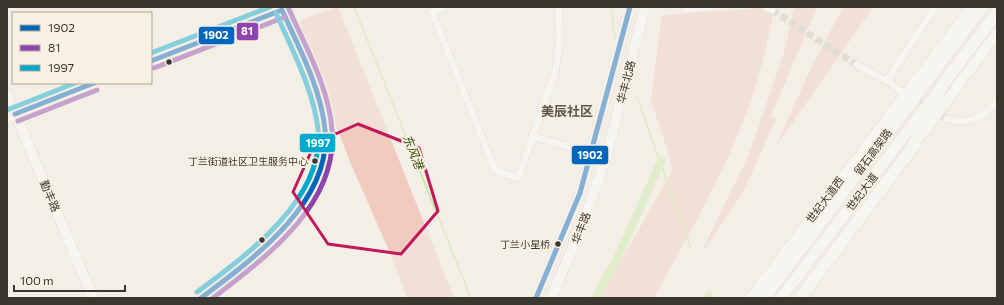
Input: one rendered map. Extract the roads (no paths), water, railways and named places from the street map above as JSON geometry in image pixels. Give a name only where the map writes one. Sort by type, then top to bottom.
[{"type":"highway","name":"留石高架路","points":[[764,298],[982,7]]},
{"type":"highway","points":[[800,298],[913,147],[942,85],[997,13]]},
{"type":"main road","name":"华丰北路","points":[[591,153],[630,7]]},
{"type":"main road","name":"华丰北路","points":[[606,158],[645,7]]},
{"type":"main road","name":"世纪大道西","points":[[751,298],[972,7]]},
{"type":"main road","points":[[201,298],[222,283],[293,219],[312,194],[323,164],[325,130],[316,93],[284,8]]},
{"type":"main road","points":[[913,147],[997,33]]},
{"type":"main road","name":"世纪大道","points":[[781,298],[942,85]]},
{"type":"main road","name":"勤丰路","points":[[7,94],[11,116],[93,298]]},
{"type":"main road","name":"华丰路","points":[[536,298],[580,193],[591,153]]},
{"type":"main road","name":"华丰路","points":[[551,298],[583,224],[606,158]]},
{"type":"main road","points":[[854,202],[890,178]]},
{"type":"street","points":[[444,7],[432,12],[495,170],[518,178],[555,73],[560,38],[558,7]]},
{"type":"street","points":[[685,7],[689,9],[710,7]]},
{"type":"street","points":[[887,81],[935,7]]},
{"type":"street","points":[[152,61],[284,8]]},
{"type":"street","points":[[857,65],[887,81],[901,91]]},
{"type":"street","points":[[11,116],[91,84]]},
{"type":"street","points":[[947,119],[960,122],[977,119],[997,103]]},
{"type":"street","points":[[532,136],[606,158]]},
{"type":"waterway","name":"东风港","points":[[354,7],[471,298]]},
{"type":"waterway","points":[[611,7],[615,39]]},
{"type":"waterway","points":[[637,97],[691,249]]},
{"type":"waterway","points":[[595,298],[617,259],[661,161]]},
{"type":"tunnel","points":[[772,10],[857,65]]},
{"type":"tunnel","points":[[911,97],[947,119]]},
{"type":"place","name":"丁兰街道社区卫生服务中心","points":[[315,161]]},
{"type":"place","name":"丁兰小星桥","points":[[558,244]]},
{"type":"district","name":"美辰社区","points":[[567,111]]}]
